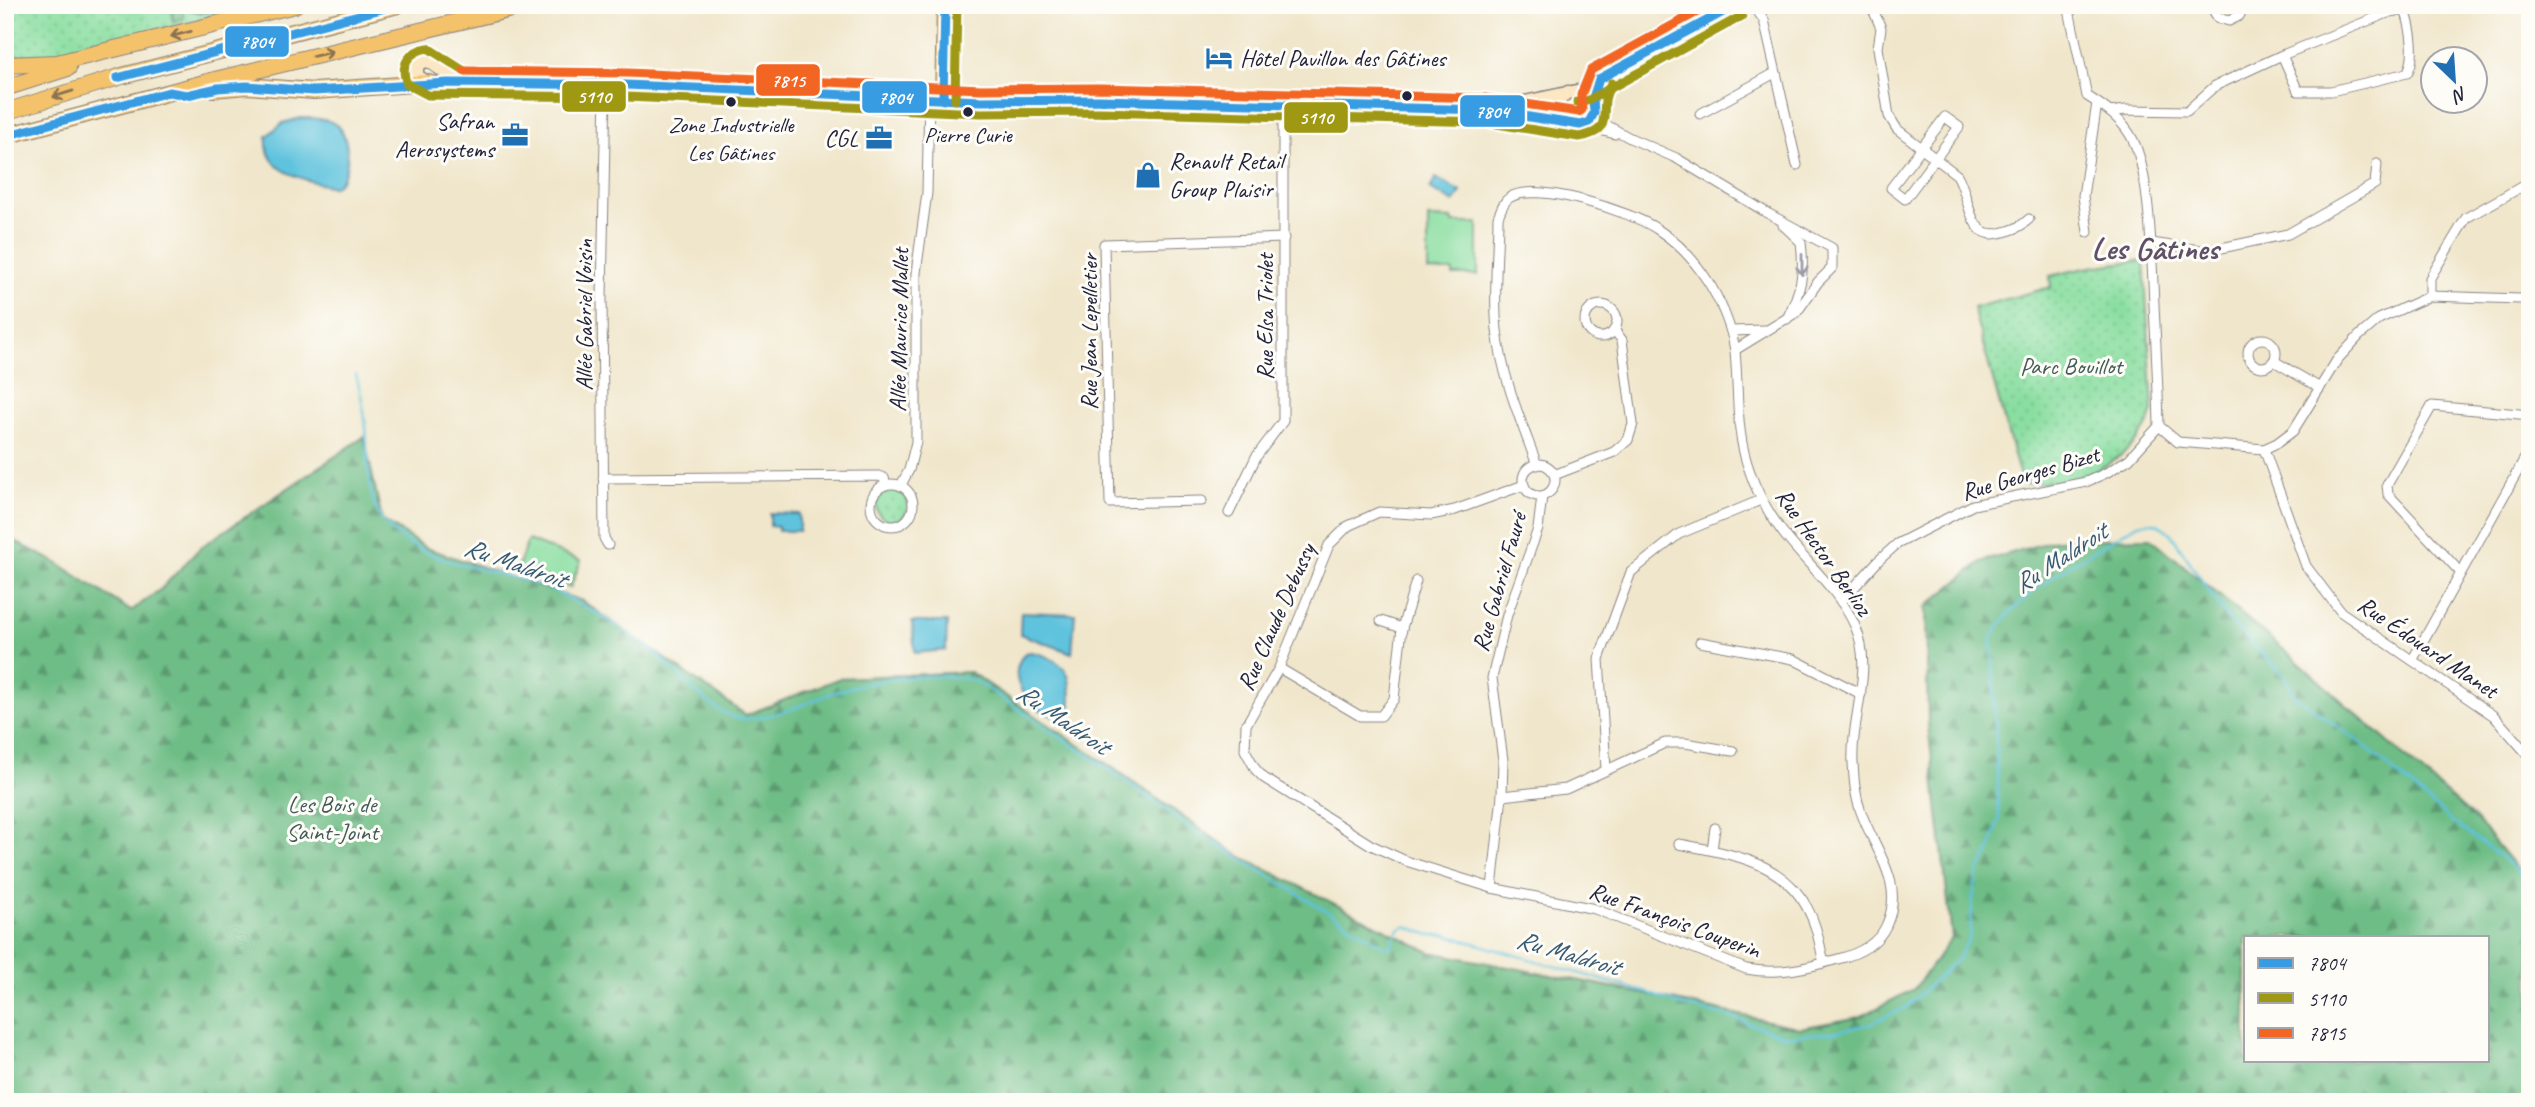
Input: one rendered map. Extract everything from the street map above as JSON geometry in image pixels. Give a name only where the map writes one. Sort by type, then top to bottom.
[{"type":"highway","points":[[5,65],[57,63],[295,5]]},
{"type":"highway","points":[[5,112],[122,76],[398,5]]},
{"type":"highway","points":[[5,136],[169,92],[528,5]]},
{"type":"highway","points":[[936,94],[945,5]]},
{"type":"highway","points":[[5,88],[133,46]]},
{"type":"highway","points":[[169,92],[187,95],[218,88],[247,86],[314,91],[429,83]]},
{"type":"street","points":[[1485,110],[1530,103],[1575,91],[1736,5]]},
{"type":"street","points":[[1753,5],[1763,20],[1797,165]]},
{"type":"street","points":[[1871,5],[1881,28],[1878,48],[1889,116],[1897,129],[1957,175],[1964,185],[1974,223],[1981,232],[1994,234],[2018,229],[2029,219]]},
{"type":"street","points":[[2068,5],[2087,96],[2120,121],[2134,143],[2147,204],[2151,243],[2159,426],[2178,442],[2264,449],[2293,431],[2337,360],[2379,319],[2430,296],[2519,299],[2530,297]]},
{"type":"street","points":[[2210,5],[2218,18],[2229,21],[2239,16],[2245,5]]},
{"type":"street","points":[[2110,112],[2187,111],[2215,86],[2282,55],[2390,12],[2405,10],[2409,20],[2412,65],[2407,73],[2331,91],[2298,92],[2282,55]]},
{"type":"street","points":[[460,83],[427,60],[417,65],[417,76],[429,83],[606,85],[1485,110],[1580,125],[1630,138]]},
{"type":"street","points":[[1700,114],[1775,73]]},
{"type":"street","points":[[1599,79],[1593,98],[1594,113],[1599,121],[1707,174],[1774,217],[1832,248],[1832,268],[1818,282],[1797,312],[1735,350]]},
{"type":"street","name":"Allée Gabriel Voisin","points":[[606,85],[602,298],[604,538],[608,545]]},
{"type":"street","points":[[1575,91],[1593,98]]},
{"type":"street","points":[[1562,123],[1556,110],[1575,91]]},
{"type":"street","name":"Allée Maurice Mallet","points":[[901,485],[909,470],[916,442],[916,273],[936,94]]},
{"type":"street","points":[[2088,232],[2082,196],[2097,103]]},
{"type":"street","name":"Rue Elsa Triolet","points":[[1229,513],[1256,457],[1283,421],[1283,106]]},
{"type":"street","points":[[1580,125],[1589,121],[1594,113]]},
{"type":"street","points":[[1945,117],[1959,127],[1936,158],[1905,199],[1891,188],[1945,117]]},
{"type":"street","points":[[2530,121],[2530,130]]},
{"type":"street","points":[[2151,243],[2207,251],[2288,234],[2375,184],[2377,164]]},
{"type":"street","points":[[2430,296],[2430,278],[2466,218],[2530,182]]},
{"type":"street","name":"Rue Hector Berlioz","points":[[1536,465],[1502,362],[1496,328],[1498,217],[1509,198],[1528,191],[1602,204],[1656,228],[1682,248],[1707,280],[1731,331],[1735,350],[1740,432],[1748,469],[1761,500],[1781,531],[1841,602],[1857,630],[1863,656],[1861,694]]},
{"type":"street","points":[[1774,217],[1801,242],[1804,268],[1799,295],[1786,321]]},
{"type":"street","name":"Rue Jean Lepelletier","points":[[1202,501],[1110,503],[1104,244],[1284,238]]},
{"type":"street","points":[[1554,475],[1614,452],[1628,440],[1633,424],[1622,340],[1614,330]]},
{"type":"street","points":[[1731,331],[1767,330]]},
{"type":"street","points":[[2274,361],[2320,388]]},
{"type":"street","points":[[2460,572],[2388,494],[2387,485],[2432,406],[2530,415]]},
{"type":"street","name":"Rue Georges Bizet","points":[[1841,602],[1897,544],[1973,505],[2086,482],[2106,473],[2129,459],[2159,426]]},
{"type":"street","name":"Rue Édouard Manet","points":[[2264,449],[2306,566],[2341,612],[2494,716],[2530,757]]},
{"type":"street","points":[[2413,659],[2530,449]]},
{"type":"street","points":[[1531,466],[1549,468],[1554,475],[1553,488],[1542,496],[1529,492],[1524,485],[1524,474],[1531,466]]},
{"type":"street","points":[[603,478],[879,476],[884,478],[886,484]]},
{"type":"street","points":[[886,484],[901,485],[910,494],[913,507],[908,519],[901,524],[892,526],[877,520],[871,507],[875,492],[886,484]]},
{"type":"street","name":"Rue Claude Debussy","points":[[1492,887],[1406,861],[1371,845],[1264,778],[1256,770],[1245,750],[1246,725],[1279,668],[1329,545],[1348,526],[1380,512],[1432,515],[1455,510],[1524,485]]},
{"type":"street","name":"Rue Gabriel Fauré","points":[[1492,887],[1502,796],[1503,760],[1492,678],[1507,615],[1538,529],[1542,496]]},
{"type":"street","points":[[1606,768],[1599,660],[1631,572],[1679,534],[1761,500]]},
{"type":"street","points":[[1279,668],[1360,716],[1381,716],[1394,699],[1402,628],[1416,581]]},
{"type":"street","points":[[1381,621],[1402,628]]},
{"type":"street","points":[[1700,642],[1793,659],[1861,694]]},
{"type":"street","name":"Rue François Couperin","points":[[1492,887],[1595,909],[1746,969],[1766,973],[1786,972],[1858,954],[1881,935],[1892,912],[1894,897],[1892,881],[1865,823],[1856,795],[1852,759],[1861,694]]},
{"type":"street","points":[[1502,796],[1566,789],[1606,768],[1665,743],[1685,743],[1733,751]]},
{"type":"street","points":[[1712,850],[1715,828]]},
{"type":"street","points":[[1679,844],[1737,854],[1761,863],[1781,876],[1801,898],[1815,923],[1824,963]]},
{"type":"green space","points":[[5,5],[171,5],[173,21],[182,7],[200,13],[222,12],[230,5],[260,5],[39,57],[5,55]]},
{"type":"green space","points":[[171,5],[230,5],[208,13],[183,7],[183,19],[173,21]]},
{"type":"green space","points":[[1428,218],[1452,219],[1453,223],[1478,223],[1478,275],[1428,271]]},
{"type":"green space","name":"Parc Bouillot","points":[[2144,260],[2153,411],[2148,424],[2131,447],[2093,472],[2066,481],[2022,484],[1973,308],[2051,287],[2050,276],[2090,267]]},
{"type":"green space","name":"Les Bois de Saint-Joint","points":[[364,437],[382,520],[426,548],[582,601],[746,715],[840,678],[970,672],[1236,854],[1430,952],[1597,984],[1800,1028],[1860,1017],[1914,989],[1952,938],[1928,725],[1926,607],[1981,562],[2055,540],[2151,538],[2297,661],[2477,821],[2530,884],[2530,1102],[5,1102],[5,536],[59,564],[131,611],[161,589],[201,547]]},
{"type":"green space","points":[[892,489],[904,493],[908,505],[904,517],[892,521],[880,517],[876,505],[880,493]]},
{"type":"green space","points":[[528,540],[581,561],[570,588],[518,567]]},
{"type":"water","points":[[301,118],[331,122],[343,133],[347,150],[346,169],[343,177],[332,187],[288,173],[272,159],[267,136],[283,123]]},
{"type":"water","points":[[1436,178],[1461,192],[1454,203],[1430,189]]},
{"type":"water","points":[[770,513],[799,514],[799,531],[778,531],[778,527],[770,526]]},
{"type":"water","points":[[1021,612],[1075,614],[1072,653],[1020,634]]},
{"type":"water","points":[[912,622],[947,622],[946,650],[915,653]]},
{"type":"water","points":[[1032,652],[1055,661],[1067,674],[1071,705],[1069,712],[1063,716],[1054,716],[1032,703],[1017,680],[1018,667],[1025,653]]},
{"type":"waterway","name":"Ru Maldroit","points":[[356,375],[366,427],[371,492],[379,516],[403,539],[422,550],[443,559],[531,582],[583,605],[640,642],[709,703],[733,717],[744,719],[768,716],[835,692],[886,680],[943,676],[976,681],[1116,774],[1195,831],[1384,946],[1390,947],[1399,929],[1405,926],[1430,935],[1446,935],[1787,1036],[1834,1032],[1869,1024],[1905,1008],[1959,958],[1970,936],[1978,871],[1990,851],[1999,820],[1992,638],[2019,604],[2057,574],[2138,524],[2148,522],[2160,525],[2171,534],[2229,621],[2285,676],[2295,696],[2362,744],[2454,823],[2500,856],[2530,883]]},
{"type":"transit line","name":"7804","points":[[117,78],[397,5]]},
{"type":"transit line","name":"7804","points":[[943,100],[945,5]]},
{"type":"transit line","name":"5110","points":[[955,100],[957,5]]},
{"type":"transit line","name":"7815","points":[[464,71],[627,73],[981,89],[1099,88],[1485,98],[1579,112],[1582,110],[1581,95],[1591,70],[1710,5]]},
{"type":"transit line","name":"7804","points":[[5,136],[169,92],[187,95],[218,88],[247,86],[314,91],[448,83],[626,85],[981,101],[1099,100],[1485,110],[1580,125],[1589,122],[1594,113],[1593,98],[1599,79],[1736,5]]},
{"type":"transit line","name":"5110","points":[[1577,102],[1587,101],[1742,16]]},
{"type":"transit line","name":"5110","points":[[464,71],[428,48],[411,56],[404,71],[407,84],[428,95],[626,97],[980,113],[1099,112],[1484,122],[1579,137],[1595,132],[1602,125],[1605,98],[1611,83]]},
{"type":"place","name":"Hôtel Pavillon des Gâtines","points":[[1219,58]]},
{"type":"place","name":"Zone Industrielle Les Gâtines","points":[[731,102]]},
{"type":"place","name":"Pierre Curie","points":[[968,112]]},
{"type":"place","name":"Safran Aerosystems","points":[[515,135]]},
{"type":"place","name":"CGL","points":[[879,138]]},
{"type":"place","name":"Renault Retail Group Plaisir","points":[[1148,175]]},
{"type":"district","name":"Les Gâtines","points":[[2155,248]]}]
